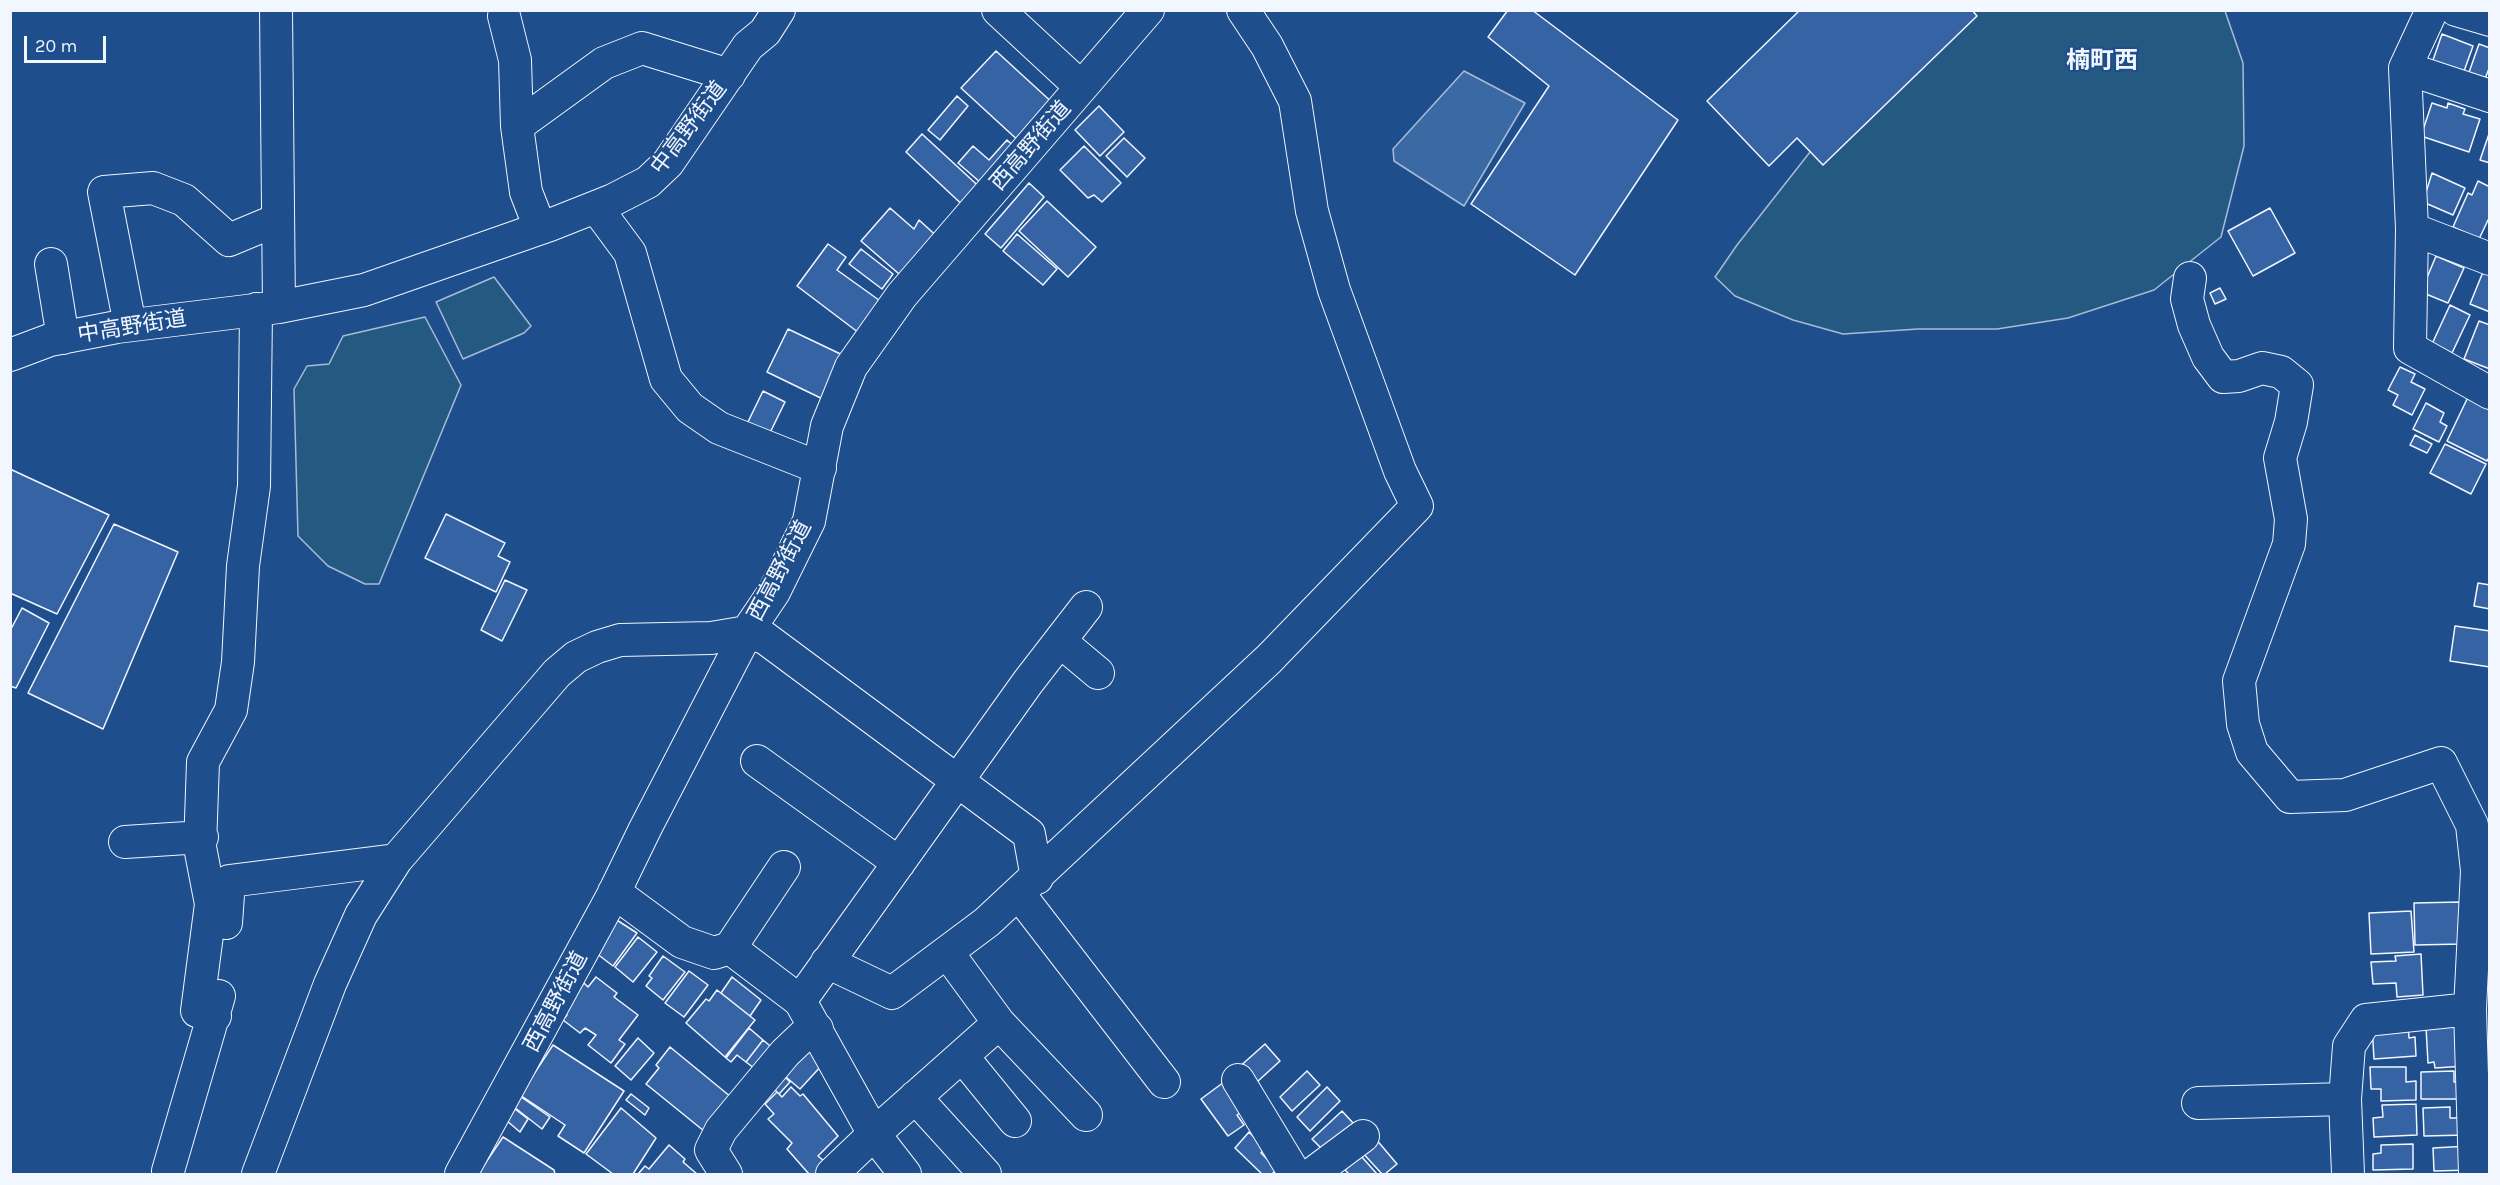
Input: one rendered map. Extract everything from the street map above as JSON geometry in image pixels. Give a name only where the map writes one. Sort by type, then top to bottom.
[{"type":"street","points":[[215,1016],[197,1011],[211,904],[200,847],[203,762],[231,710],[237,662],[242,577],[254,486],[267,308],[277,220],[276,10]]},
{"type":"street","name":"中高野街道","points":[[10,355],[63,338],[130,325],[267,308],[364,290],[596,207],[648,182],[668,163],[748,46],[765,32],[779,10]]},
{"type":"street","points":[[998,10],[1081,87]]},
{"type":"street","name":"西高野街道","points":[[461,1174],[614,892],[747,632],[774,592],[809,521],[827,426],[837,395],[865,345],[902,295],[1148,10]]},
{"type":"street","points":[[827,963],[892,993],[947,952],[1028,886],[1269,659],[1417,506],[1400,471],[1334,290],[1312,211],[1295,101],[1267,46],[1243,10]]},
{"type":"street","points":[[2432,10],[2404,68],[2412,229],[2410,348],[2490,393]]},
{"type":"street","points":[[2456,10],[2490,20]]},
{"type":"street","points":[[504,16],[515,60],[517,126],[526,192],[540,228]]},
{"type":"street","points":[[517,126],[604,63],[642,48],[729,75]]},
{"type":"street","points":[[2404,68],[2490,96]]},
{"type":"street","points":[[130,325],[104,192],[153,188],[184,200],[229,240],[277,220]]},
{"type":"street","points":[[596,207],[630,253],[666,379],[690,408],[719,428],[820,468]]},
{"type":"street","points":[[2412,229],[2490,259]]},
{"type":"street","points":[[51,264],[63,338]]},
{"type":"street","points":[[2190,278],[2187,299],[2194,325],[2208,357],[2223,377],[2239,376],[2262,368],[2281,372],[2297,386],[2291,422],[2280,458],[2291,519],[2289,544],[2239,681],[2243,724],[2252,752],[2290,797],[2345,795],[2441,762],[2472,825],[2482,916],[2470,1009],[2475,1174]]},
{"type":"street","points":[[800,1001],[1028,682],[1086,607]]},
{"type":"street","points":[[258,1174],[330,984],[361,915],[396,860],[557,673],[576,657],[620,640],[711,639],[747,632],[765,638],[1029,834],[1028,886],[1164,1082]]},
{"type":"street","points":[[1061,642],[1098,673]]},
{"type":"street","points":[[757,761],[899,863]]},
{"type":"street","points":[[125,842],[202,837]]},
{"type":"street","points":[[168,1171],[215,1016],[221,988],[229,881],[396,860]]},
{"type":"street","points":[[614,892],[682,942],[714,953],[730,948],[784,867]]},
{"type":"street","points":[[730,948],[800,1001],[874,1134],[905,1174]]},
{"type":"street","points":[[947,952],[999,1023],[1086,1115]]},
{"type":"street","points":[[2348,1174],[2345,1099],[2349,1046],[2366,1020],[2470,1009]]},
{"type":"street","points":[[832,1174],[915,1096],[999,1023]]},
{"type":"street","points":[[726,1174],[711,1150],[722,1130],[784,1053],[804,1035],[817,1029]]},
{"type":"street","points":[[962,1056],[1015,1121]]},
{"type":"street","points":[[1238,1080],[1295,1174]]},
{"type":"street","points":[[915,1096],[985,1174]]},
{"type":"street","points":[[2198,1103],[2345,1099]]},
{"type":"street","points":[[1312,1174],[1363,1136]]},
{"type":"shaded area","points":[[1916,11],[2225,11],[2243,63],[2244,146],[2221,237],[2154,290],[2068,318],[1997,329],[1918,329],[1843,334],[1793,320],[1735,296],[1715,277]]},
{"type":"shaded area","points":[[1464,71],[1525,103],[1464,206],[1394,161],[1393,149]]},
{"type":"shaded area","points":[[494,277],[531,326],[524,333],[463,359],[436,302]]},
{"type":"shaded area","points":[[425,317],[461,385],[379,584],[365,584],[328,566],[298,536],[294,389],[307,366],[329,364],[343,336]]},
{"type":"building","points":[[1508,10],[1532,10],[1678,120],[1575,275],[1471,204],[1549,86],[1488,37]]},
{"type":"building","points":[[1800,10],[1972,10],[1977,16],[1823,165],[1797,138],[1769,166],[1707,101]]},
{"type":"building","points":[[2442,34],[2473,46],[2463,74],[2432,63]]},
{"type":"building","points":[[2479,44],[2490,48],[2490,66],[2483,84],[2467,78]]},
{"type":"building","points":[[996,51],[1056,106],[1022,144],[961,88]]},
{"type":"building","points":[[957,96],[968,106],[940,140],[928,130]]},
{"type":"building","points":[[2432,103],[2447,108],[2448,103],[2465,109],[2463,114],[2480,119],[2469,152],[2421,136]]},
{"type":"building","points":[[1099,106],[1124,132],[1100,156],[1075,130]]},
{"type":"building","points":[[2490,131],[2490,163],[2480,160]]},
{"type":"building","points":[[922,134],[986,193],[969,211],[906,152]]},
{"type":"building","points":[[1124,138],[1145,158],[1127,177],[1106,156]]},
{"type":"building","points":[[1007,140],[1020,152],[988,189],[958,163],[973,146],[989,160]]},
{"type":"building","points":[[1084,146],[1121,183],[1102,202],[1094,195],[1088,198],[1060,170]]},
{"type":"building","points":[[2432,173],[2465,188],[2453,215],[2423,202]]},
{"type":"building","points":[[2478,181],[2490,187],[2490,216],[2479,239],[2453,227],[2468,193],[2472,195]]},
{"type":"building","points":[[1029,183],[1044,197],[1001,248],[985,234]]},
{"type":"building","points":[[1047,201],[1096,247],[1068,277],[1019,231]]},
{"type":"building","points":[[890,208],[914,229],[919,220],[941,240],[906,280],[861,241]]},
{"type":"building","points":[[2270,208],[2295,253],[2253,276],[2228,231]]},
{"type":"building","points":[[1017,234],[1057,269],[1043,285],[1003,251]]},
{"type":"building","points":[[828,244],[846,257],[837,270],[890,308],[867,339],[797,286]]},
{"type":"building","points":[[861,249],[893,274],[882,289],[849,264]]},
{"type":"building","points":[[2436,256],[2464,268],[2448,303],[2421,292]]},
{"type":"building","points":[[2483,272],[2490,275],[2490,312],[2470,304]]},
{"type":"building","points":[[2220,288],[2226,299],[2215,304],[2210,293]]},
{"type":"building","points":[[2450,305],[2470,315],[2452,353],[2432,344]]},
{"type":"building","points":[[2479,321],[2490,325],[2490,369],[2464,359]]},
{"type":"building","points":[[788,329],[851,359],[831,403],[767,372]]},
{"type":"building","points":[[2400,367],[2415,374],[2411,382],[2425,389],[2412,415],[2393,405],[2398,395],[2388,390]]},
{"type":"building","points":[[763,391],[785,402],[766,441],[744,430]]},
{"type":"building","points":[[2468,397],[2490,408],[2490,456],[2487,461],[2447,441]]},
{"type":"building","points":[[2426,403],[2444,413],[2440,422],[2447,426],[2439,442],[2413,429]]},
{"type":"building","points":[[2415,435],[2432,444],[2427,453],[2410,445]]},
{"type":"building","points":[[2445,444],[2486,464],[2471,494],[2430,473]]},
{"type":"building","points":[[10,469],[109,515],[57,614],[10,593]]},
{"type":"building","points":[[446,514],[505,543],[498,556],[510,562],[496,592],[425,558]]},
{"type":"building","points":[[114,524],[178,552],[103,729],[28,693]]},
{"type":"building","points":[[505,580],[527,590],[502,641],[481,630]]},
{"type":"building","points":[[2478,583],[2490,585],[2490,609],[2474,606]]},
{"type":"building","points":[[22,608],[49,623],[16,688],[10,686],[10,631]]},
{"type":"building","points":[[2455,626],[2490,631],[2490,667],[2450,661]]},
{"type":"building","points":[[2461,902],[2462,944],[2415,945],[2414,903]]},
{"type":"building","points":[[2411,911],[2414,952],[2371,954],[2369,913]]},
{"type":"building","points":[[612,917],[637,933],[613,966],[592,950]]},
{"type":"building","points":[[638,937],[657,952],[633,982],[615,967]]},
{"type":"building","points":[[2421,954],[2423,995],[2397,997],[2396,983],[2373,984],[2371,962],[2396,961],[2395,956]]},
{"type":"building","points":[[663,956],[685,972],[663,1000],[646,986],[652,978],[649,976]]},
{"type":"building","points":[[689,971],[708,985],[684,1017],[665,1003]]},
{"type":"building","points":[[596,977],[617,993],[614,997],[638,1015],[619,1040],[625,1044],[611,1063],[588,1045],[596,1035],[585,1028],[580,1033],[563,1020],[567,1015],[562,1012],[584,983],[588,987]]},
{"type":"building","points":[[732,977],[761,1000],[750,1016],[721,993]]},
{"type":"building","points":[[717,990],[755,1020],[725,1057],[686,1023],[706,999],[709,1001]]},
{"type":"building","points":[[2408,1024],[2409,1038],[2415,1037],[2416,1056],[2374,1059],[2372,1026]]},
{"type":"building","points":[[2458,1025],[2466,1066],[2435,1068],[2434,1062],[2428,1063],[2426,1027]]},
{"type":"building","points":[[749,1028],[763,1040],[746,1062],[737,1055],[731,1062],[726,1058]]},
{"type":"building","points":[[638,1038],[654,1053],[631,1080],[615,1066]]},
{"type":"building","points":[[763,1040],[775,1050],[758,1071],[746,1062]]},
{"type":"building","points":[[1265,1044],[1280,1061],[1257,1082],[1237,1069]]},
{"type":"building","points":[[553,1045],[624,1091],[584,1153],[558,1136],[565,1125],[520,1095]]},
{"type":"building","points":[[803,1046],[823,1064],[800,1089],[780,1072]]},
{"type":"building","points":[[670,1047],[731,1097],[704,1131],[646,1084],[659,1068],[656,1065]]},
{"type":"building","points":[[2370,1067],[2406,1067],[2406,1082],[2416,1081],[2416,1100],[2381,1101],[2381,1089],[2371,1089]]},
{"type":"building","points":[[1307,1071],[1320,1085],[1292,1111],[1280,1097]]},
{"type":"building","points":[[2454,1071],[2454,1082],[2461,1082],[2461,1099],[2421,1099],[2421,1072]]},
{"type":"building","points":[[783,1075],[790,1082],[779,1094],[772,1087]]},
{"type":"building","points":[[1224,1082],[1244,1110],[1237,1115],[1244,1125],[1228,1136],[1201,1099]]},
{"type":"building","points":[[791,1087],[800,1096],[803,1094],[838,1136],[818,1156],[829,1165],[819,1174],[809,1174],[787,1149],[792,1143],[768,1119],[774,1114],[765,1104],[777,1092],[782,1097]]},
{"type":"building","points":[[1327,1087],[1340,1101],[1310,1131],[1297,1117]]},
{"type":"building","points":[[631,1094],[649,1108],[645,1115],[626,1100]]},
{"type":"building","points":[[521,1097],[550,1117],[542,1129],[514,1107]]},
{"type":"building","points":[[2416,1104],[2417,1135],[2374,1137],[2373,1118],[2383,1117],[2382,1105]]},
{"type":"building","points":[[2450,1107],[2450,1118],[2466,1118],[2466,1135],[2424,1136],[2423,1108]]},
{"type":"building","points":[[621,1108],[656,1138],[633,1174],[613,1174],[586,1154]]},
{"type":"building","points":[[515,1109],[528,1119],[520,1132],[507,1121]]},
{"type":"building","points":[[1342,1111],[1354,1124],[1325,1152],[1312,1139]]},
{"type":"building","points":[[1249,1132],[1265,1148],[1261,1153],[1277,1169],[1272,1174],[1262,1174],[1235,1148]]},
{"type":"building","points":[[503,1137],[554,1170],[555,1174],[478,1174]]},
{"type":"building","points":[[1375,1138],[1397,1164],[1385,1174],[1382,1174],[1360,1150]]},
{"type":"building","points":[[2413,1144],[2413,1169],[2373,1170],[2373,1154],[2381,1153],[2381,1145]]},
{"type":"building","points":[[669,1145],[697,1174],[638,1174],[645,1166],[649,1169]]},
{"type":"building","points":[[2469,1146],[2471,1170],[2434,1171],[2433,1148]]},
{"type":"building","points":[[1361,1156],[1377,1174],[1349,1174],[1345,1170]]},
{"type":"district","name":"楠町西","points":[[2102,61]]}]
